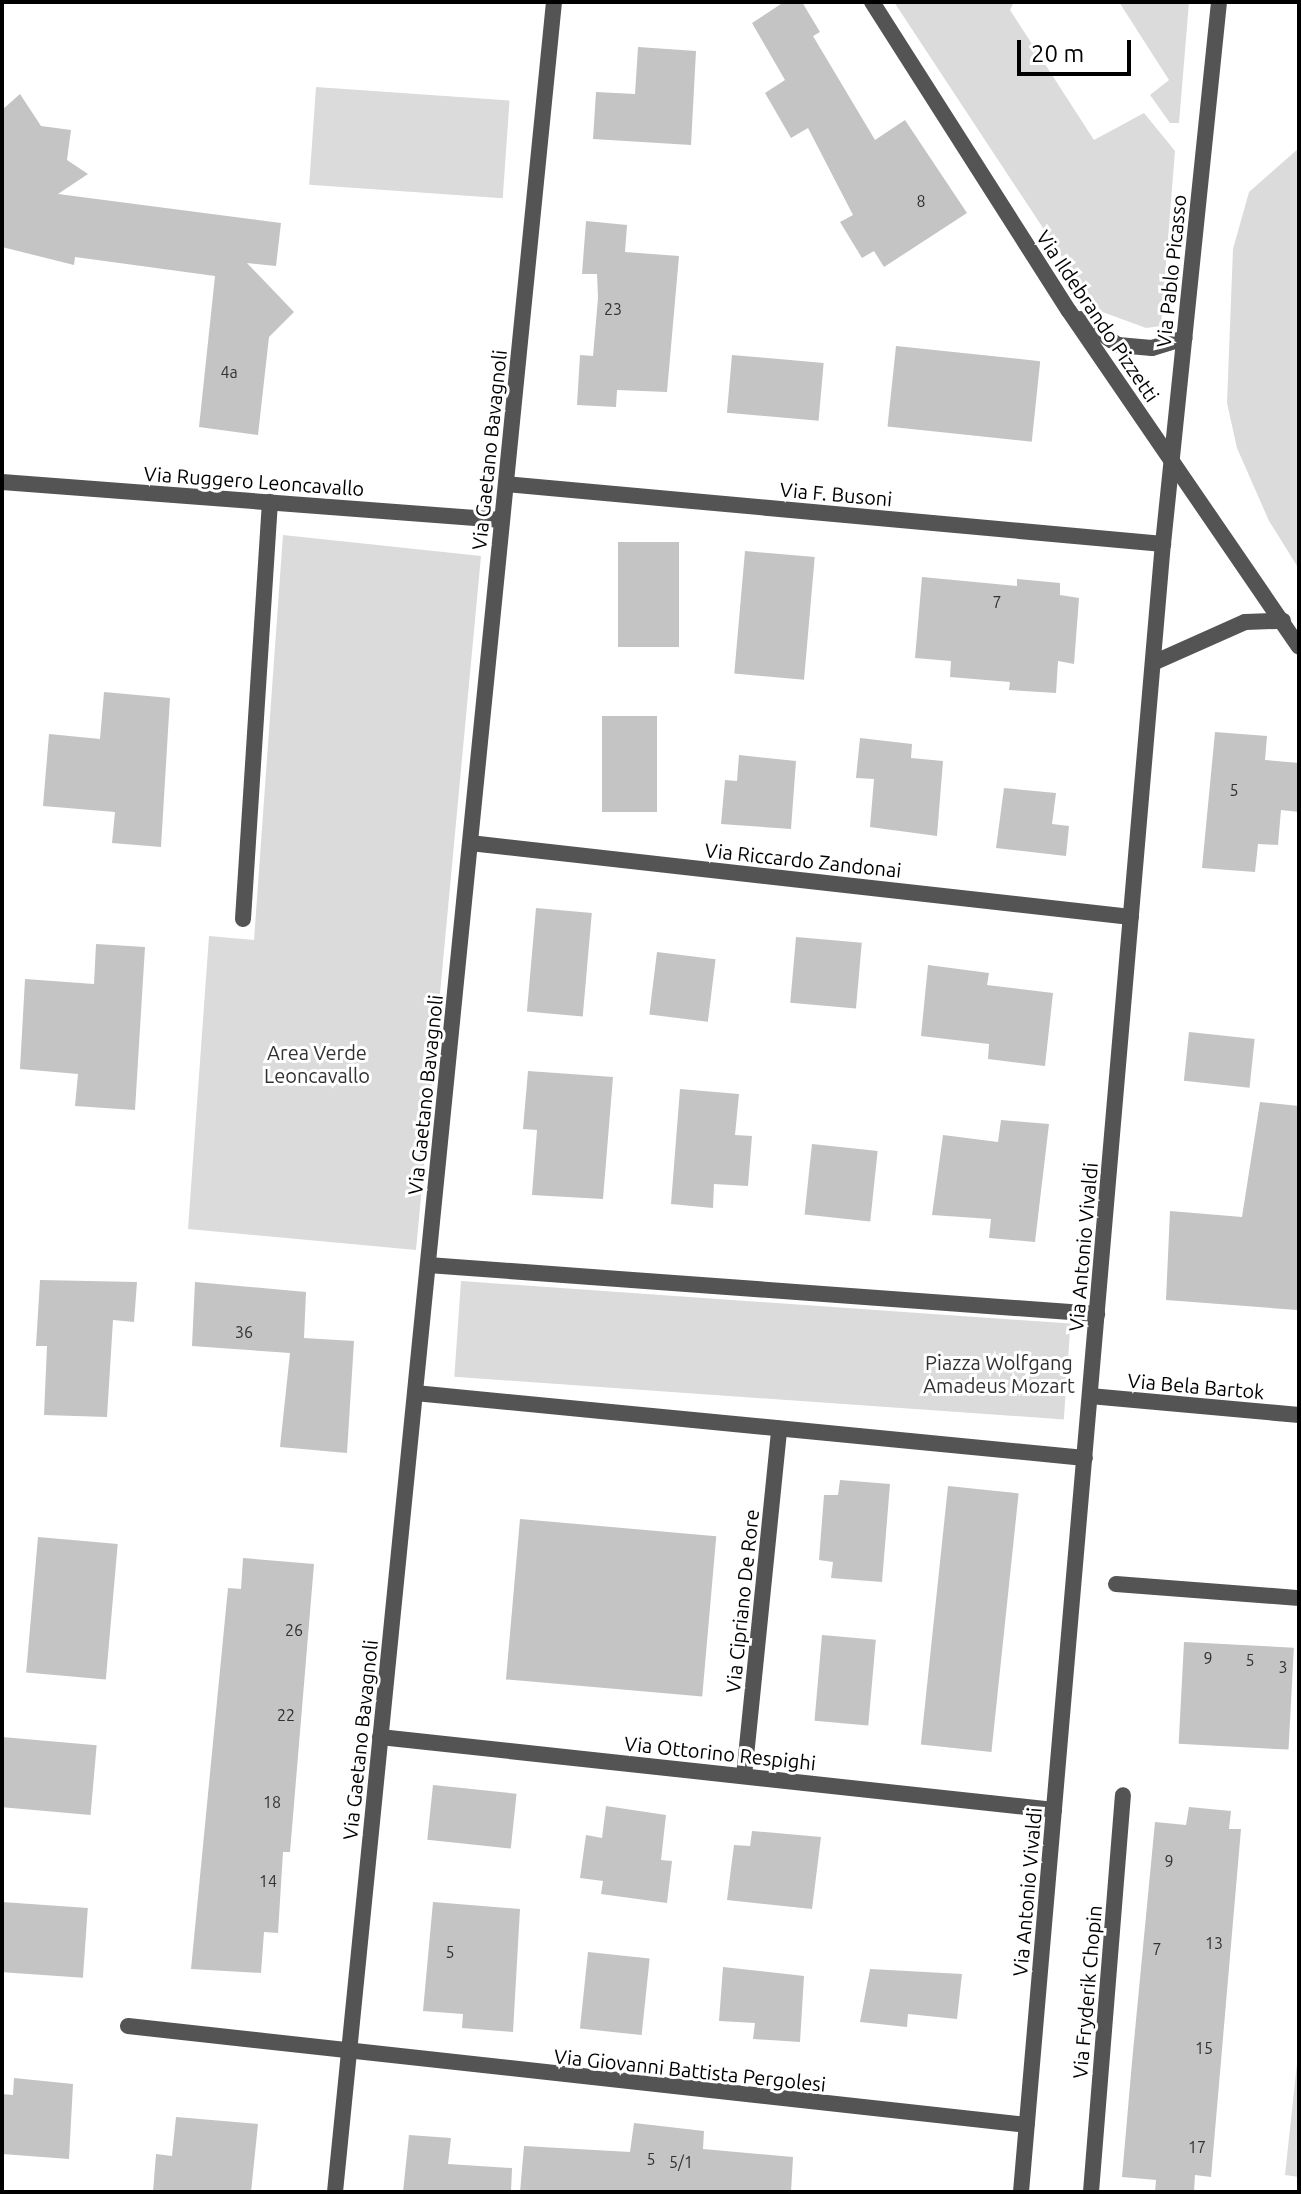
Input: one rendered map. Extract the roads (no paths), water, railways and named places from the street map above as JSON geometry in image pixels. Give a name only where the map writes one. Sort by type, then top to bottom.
[{"type":"street","name":"Via Gaetano Bavagnoli","points":[[335,2192],[554,2]]},
{"type":"street","name":"Via Ildebrando Pizzetti","points":[[872,2],[1069,311],[1299,647]]},
{"type":"street","name":"Via Pablo Picasso","points":[[1163,544],[1219,2]]},
{"type":"street","points":[[1069,311],[1118,345],[1152,348],[1184,338]]},
{"type":"street","name":"Via Ruggero Leoncavallo","points":[[2,482],[502,520]]},
{"type":"street","name":"Via F. Busoni","points":[[506,484],[1163,544]]},
{"type":"street","points":[[243,919],[270,502]]},
{"type":"street","name":"Via Antonio Vivaldi","points":[[1021,2192],[1163,544]]},
{"type":"street","points":[[1153,663],[1245,622],[1283,621]]},
{"type":"street","name":"Via Riccardo Zandonai","points":[[470,843],[1131,917]]},
{"type":"street","points":[[428,1265],[1097,1314]]},
{"type":"street","points":[[415,1393],[1085,1458]]},
{"type":"street","name":"Via Bela Bartok","points":[[1090,1396],[1299,1415]]},
{"type":"street","name":"Via Cipriano De Rore","points":[[744,1776],[779,1429]]},
{"type":"street","points":[[1116,1584],[1299,1598]]},
{"type":"street","name":"Via Ottorino Respighi","points":[[380,1737],[1054,1810]]},
{"type":"street","name":"Via Fryderik Chopin","points":[[1091,2192],[1123,1795]]},
{"type":"street","name":"Via Giovanni Battista Pergolesi","points":[[128,2026],[349,2054],[1027,2125]]},
{"type":"park label","name":"Area Verde Leoncavallo","points":[[317,1064]]},
{"type":"park label","name":"Piazza Wolfgang Amadeus Mozart","points":[[999,1374]]}]
